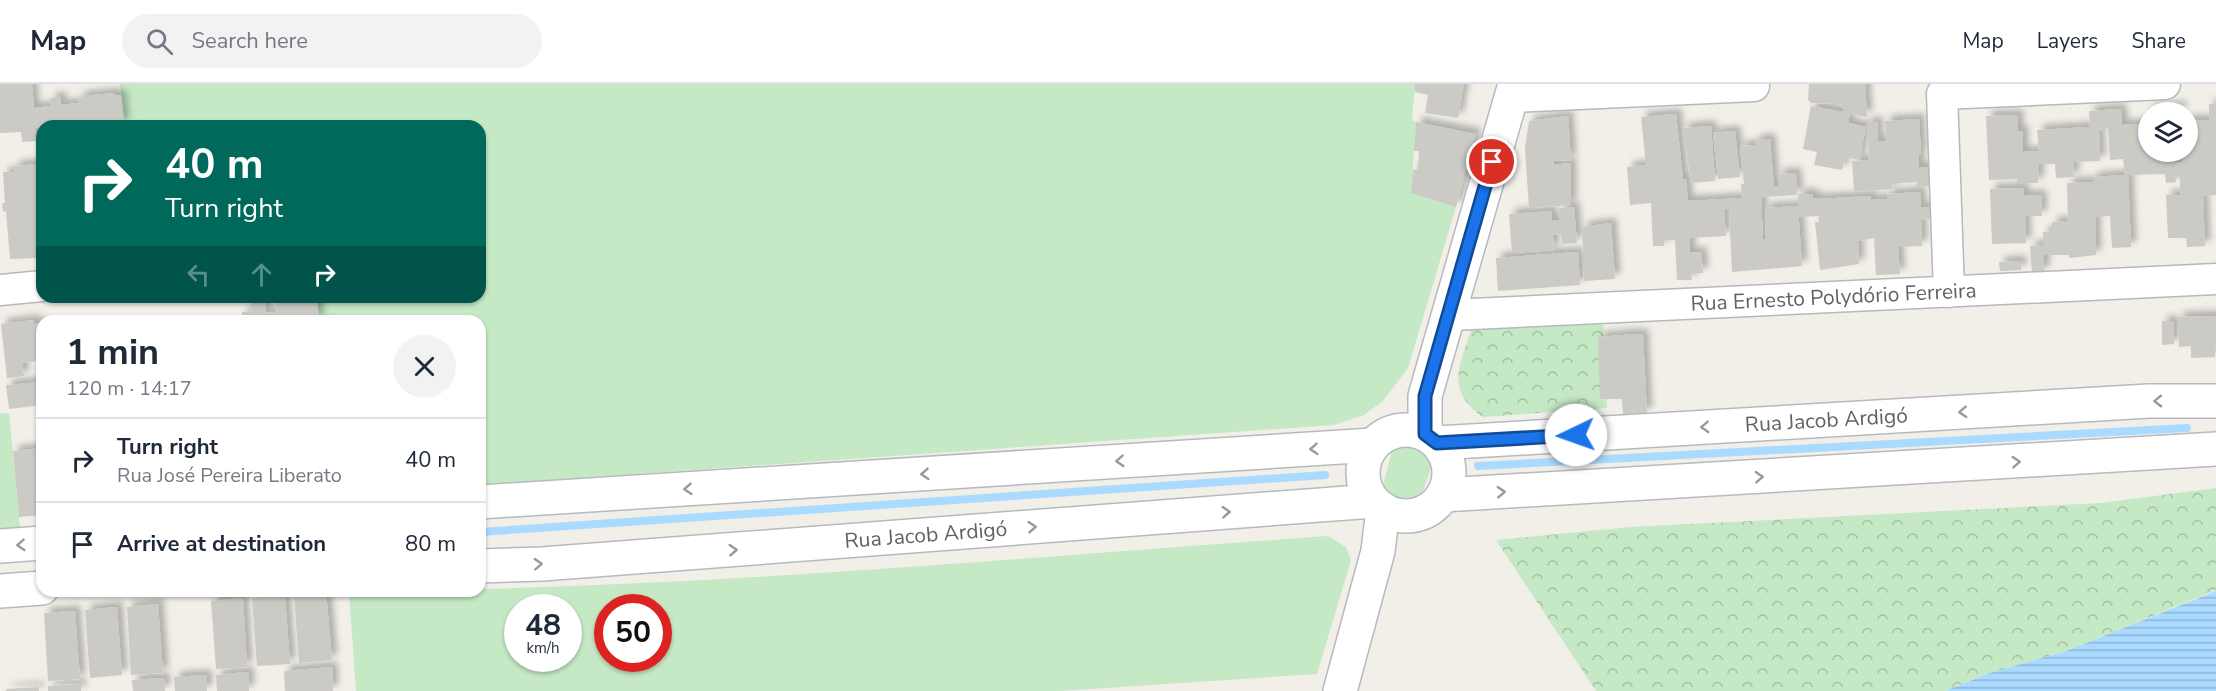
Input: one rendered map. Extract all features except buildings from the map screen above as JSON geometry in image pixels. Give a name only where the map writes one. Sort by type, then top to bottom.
[{"type":"main road","points":[[1407,438],[1425,396],[1450,315],[1513,91]]},
{"type":"main road","name":"Rua Jacob Ardigó","points":[[486,502],[1407,438],[2137,402],[2216,401]]},
{"type":"main road","points":[[1407,438],[1444,452],[1449,474],[1443,495],[1424,512],[1389,509],[1363,479],[1366,455],[1407,438]]},
{"type":"main road","points":[[1443,495],[2216,449]]},
{"type":"main road","points":[[1340,691],[1389,509]]},
{"type":"main road","name":"Rua Jacob Ardigó","points":[[486,566],[1389,509]]},
{"type":"main road","points":[[0,546],[36,543]]},
{"type":"main road","points":[[0,591],[36,588]]},
{"type":"street","points":[[1949,292],[1942,94],[2165,84]]},
{"type":"street","points":[[1513,91],[1754,86]]},
{"type":"street","name":"Rua Ernesto Polydório Ferreira","points":[[1450,315],[2216,279]]},
{"type":"street","points":[[0,290],[36,287]]},
{"type":"green space","points":[[120,84],[1415,84],[1412,120],[1416,122],[1411,193],[1456,207],[1408,368],[1383,401],[1364,415],[1334,425],[486,485],[486,315],[318,315],[318,303],[486,303],[486,120],[123,120]]},
{"type":"green space","points":[[1603,318],[1607,408],[1483,417],[1463,397],[1458,376],[1472,327]]},
{"type":"green space","points":[[9,413],[20,528],[0,530],[0,414]]},
{"type":"green space","points":[[1402,437],[1418,439],[1435,456],[1423,491],[1413,509],[1393,508],[1380,496],[1395,440]]},
{"type":"green space","points":[[2216,488],[2216,590],[2066,651],[1990,673],[1945,691],[1596,691],[1496,540],[1631,527],[2101,503]]},
{"type":"green space","points":[[1328,536],[1346,547],[1351,560],[1317,674],[1061,691],[356,691],[349,597],[486,597],[486,589],[692,581]]},
{"type":"water","points":[[2216,591],[2216,691],[1945,691],[1990,673],[2066,651]]},
{"type":"waterway","points":[[1478,466],[2187,428]]},
{"type":"waterway","points":[[486,532],[1325,475]]},
{"type":"route","points":[[1492,162],[1425,396],[1425,434],[1437,443],[1576,435]]}]
